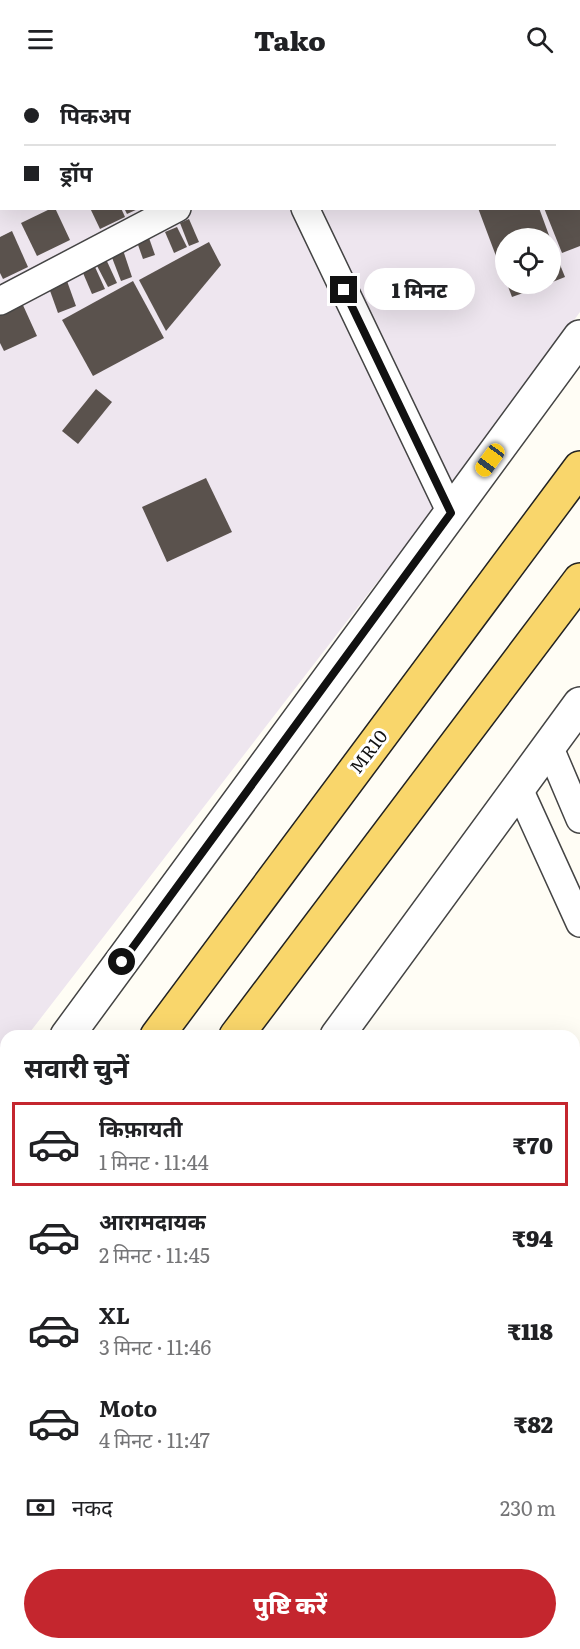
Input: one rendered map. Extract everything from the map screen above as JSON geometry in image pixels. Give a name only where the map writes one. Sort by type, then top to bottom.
[{"type":"main road","name":"MR10","points":[[162,1030],[580,468]]},
{"type":"main road","points":[[241,1030],[580,580]]},
{"type":"street","points":[[0,301],[173,210]]},
{"type":"street","points":[[306,210],[451,513]]},
{"type":"street","points":[[71,1030],[580,337]]},
{"type":"street","points":[[341,1030],[580,704]]},
{"type":"street","points":[[549,746],[580,819]]},
{"type":"street","points":[[519,789],[580,923]]},
{"type":"shaded area","points":[[0,210],[580,210],[580,312],[483,445],[32,1030],[0,1030]]},
{"type":"building","points":[[48,210],[56,210],[70,240],[37,256],[21,223]]},
{"type":"building","points":[[91,210],[122,210],[125,217],[100,229]]},
{"type":"building","points":[[479,210],[540,210],[546,228],[495,228],[495,253]]},
{"type":"building","points":[[545,210],[580,210],[580,246],[562,253],[561,228],[552,228]]},
{"type":"building","points":[[189,219],[199,242],[189,246],[180,223]]},
{"type":"building","points":[[177,227],[187,247],[174,253],[165,232]]},
{"type":"building","points":[[12,231],[28,267],[3,279],[0,273],[0,237]]},
{"type":"building","points":[[149,238],[155,255],[143,259],[137,242]]},
{"type":"building","points":[[209,242],[221,265],[166,331],[139,280]]},
{"type":"building","points":[[123,250],[132,277],[121,281],[111,255]]},
{"type":"building","points":[[105,257],[117,283],[108,287],[95,262]]},
{"type":"building","points":[[95,267],[105,289],[92,294],[83,273]]},
{"type":"building","points":[[561,267],[565,277],[561,279]]},
{"type":"building","points":[[67,281],[76,306],[58,313],[49,288]]},
{"type":"building","points":[[133,281],[164,338],[93,376],[62,320]]},
{"type":"building","points":[[22,303],[37,336],[4,351],[0,343],[0,313]]},
{"type":"building","points":[[96,389],[112,402],[78,444],[62,431]]},
{"type":"building","points":[[206,478],[232,532],[167,562],[142,507]]},
{"type":"route","points":[[122,962],[451,513],[344,290]]}]
